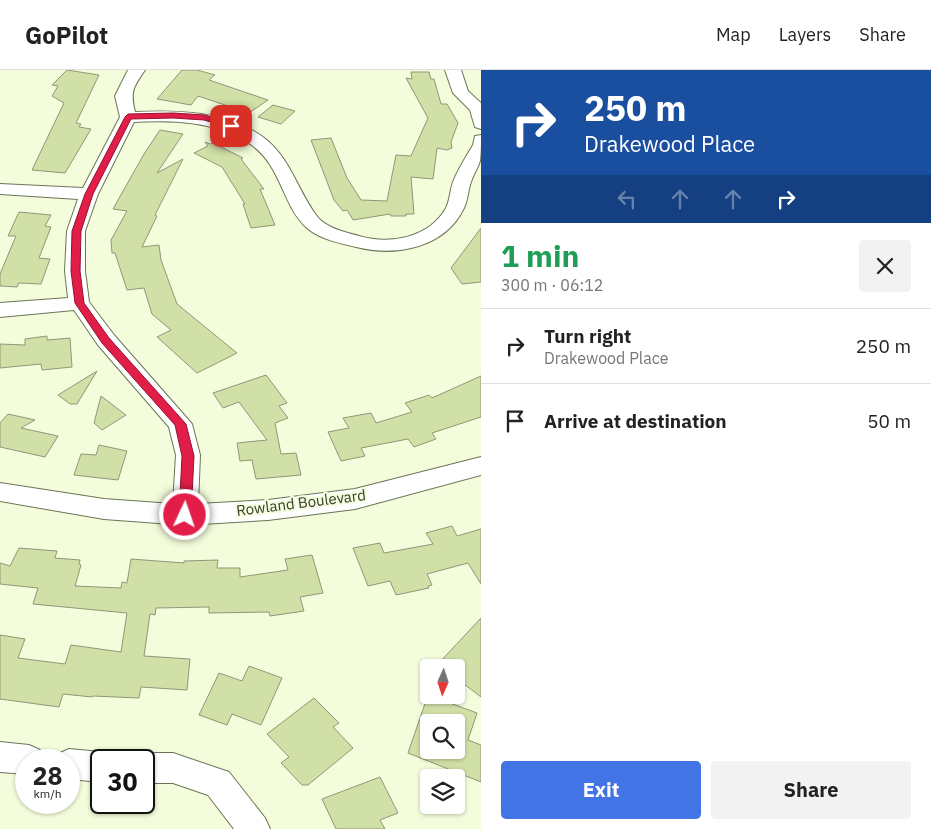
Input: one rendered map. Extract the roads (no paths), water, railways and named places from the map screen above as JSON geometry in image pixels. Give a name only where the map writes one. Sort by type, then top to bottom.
[{"type":"street","points":[[137,70],[132,75],[123,96],[128,117],[89,194],[76,231],[75,271],[80,303],[106,340],[180,424],[188,456],[185,515]]},
{"type":"street","points":[[453,70],[461,92],[478,109],[481,124]]},
{"type":"street","points":[[128,117],[173,115],[205,118],[231,126],[257,140],[271,152],[285,172],[309,220],[328,233],[360,242],[383,244],[420,241],[443,223],[455,207],[463,179],[481,145],[481,140]]},
{"type":"street","points":[[0,189],[89,194]]},
{"type":"street","points":[[0,310],[80,303]]},
{"type":"street","name":"Rowland Boulevard","points":[[0,492],[104,509],[185,515],[268,510],[355,499],[481,466]]},
{"type":"street","points":[[0,757],[15,759]]},
{"type":"street","points":[[155,768],[173,768],[218,783],[254,829]]}]
